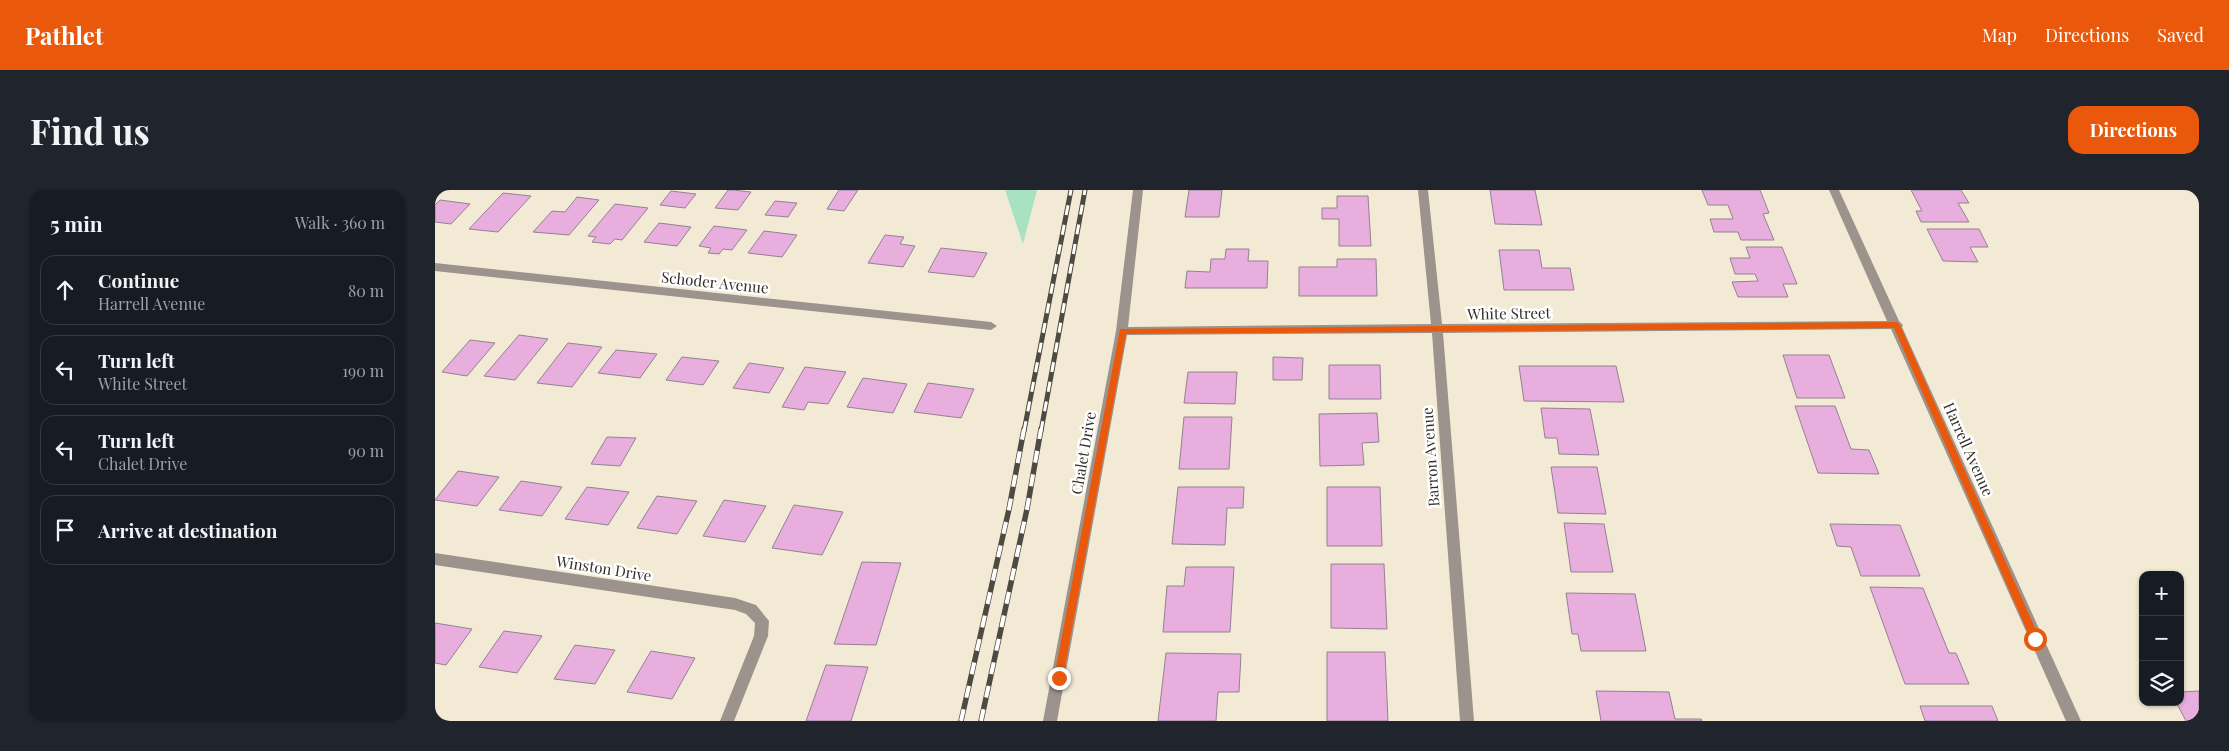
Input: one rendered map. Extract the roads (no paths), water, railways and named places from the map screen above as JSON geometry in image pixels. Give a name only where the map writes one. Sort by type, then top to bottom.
[{"type":"street","name":"Chalet Drive","points":[[1050,721],[1122,331],[1138,190]]},
{"type":"street","name":"Barron Avenue","points":[[1423,190],[1437,329],[1467,721]]},
{"type":"street","name":"Harrell Avenue","points":[[1834,190],[1897,325],[2035,639],[2074,721]]},
{"type":"street","name":"Schoder Avenue","points":[[435,267],[991,326]]},
{"type":"street","name":"White Street","points":[[1122,331],[1897,325]]},
{"type":"street","name":"Winston Drive","points":[[435,559],[735,604],[751,609],[762,621],[761,636],[727,721]]},
{"type":"railway","points":[[1024,431],[1071,190]]},
{"type":"railway","points":[[1041,431],[1085,190]]},
{"type":"railway","points":[[961,721],[1009,509],[1024,429]]},
{"type":"railway","points":[[981,721],[1027,509],[1041,429]]}]
